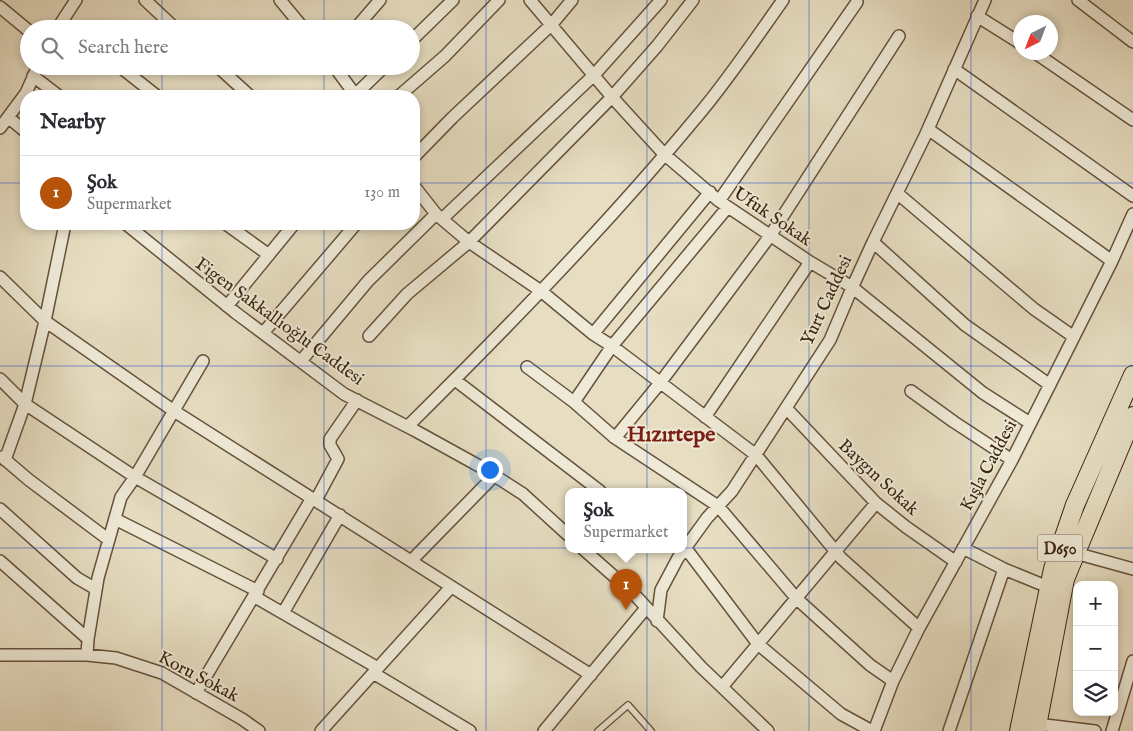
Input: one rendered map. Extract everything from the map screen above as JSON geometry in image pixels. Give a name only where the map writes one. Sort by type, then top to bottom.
[{"type":"main road","name":"D650","points":[[1019,731],[1053,569],[1075,505],[1133,374]]},
{"type":"main road","points":[[1036,728],[1065,578],[1133,416]]},
{"type":"street","points":[[62,20],[76,0]]},
{"type":"street","points":[[145,0],[166,20]]},
{"type":"street","points":[[280,0],[297,20]]},
{"type":"street","points":[[362,20],[380,0]]},
{"type":"street","points":[[420,32],[453,0]]},
{"type":"street","points":[[406,90],[446,56],[499,0]]},
{"type":"street","name":"Ufuk Sokak","points":[[530,0],[612,97],[664,154],[723,204],[810,262],[852,287],[983,393],[1030,423]]},
{"type":"street","points":[[420,151],[552,24],[572,0]]},
{"type":"street","points":[[301,361],[368,281],[594,75],[661,0]]},
{"type":"street","points":[[369,336],[407,294],[469,242],[612,97],[657,46],[693,0]]},
{"type":"street","points":[[408,426],[541,292],[596,232],[701,112],[783,0]]},
{"type":"street","name":"Yurt Caddesi","points":[[687,545],[732,490],[830,340],[872,242],[928,129],[985,0]]},
{"type":"street","points":[[1078,0],[1133,42]]},
{"type":"street","points":[[574,402],[612,346],[723,204],[857,2]]},
{"type":"street","points":[[0,7],[20,24]]},
{"type":"street","points":[[977,16],[1013,39]]},
{"type":"street","points":[[615,438],[660,384],[770,236],[900,36]]},
{"type":"street","points":[[1046,60],[1133,120]]},
{"type":"street","points":[[954,70],[1133,196]]},
{"type":"street","points":[[27,90],[34,75]]},
{"type":"street","points":[[40,75],[53,90]]},
{"type":"street","points":[[130,75],[149,90]]},
{"type":"street","points":[[227,75],[243,90]]},
{"type":"street","points":[[340,75],[351,90]]},
{"type":"street","points":[[361,90],[376,75]]},
{"type":"street","points":[[0,128],[20,101]]},
{"type":"street","points":[[8,117],[20,127]]},
{"type":"street","points":[[928,129],[1112,261]]},
{"type":"street","points":[[593,334],[710,192]]},
{"type":"street","points":[[420,193],[439,216],[469,242],[541,292],[593,334],[612,346],[756,455],[836,552],[919,628]]},
{"type":"street","points":[[897,193],[1034,310],[1074,337]]},
{"type":"street","name":"Kışla Caddesi","points":[[873,731],[893,681],[919,628],[1012,460],[1112,261],[1133,214]]},
{"type":"street","points":[[64,230],[25,404],[3,458],[109,540]]},
{"type":"street","name":"Figen Sakkallıoğlu Caddesi","points":[[133,230],[227,306],[344,394],[408,426],[523,494],[565,532]]},
{"type":"street","points":[[234,230],[269,255]]},
{"type":"street","points":[[227,306],[289,230]]},
{"type":"street","points":[[263,333],[351,230]]},
{"type":"street","points":[[872,242],[966,325],[1050,385]]},
{"type":"street","points":[[705,416],[810,262]]},
{"type":"street","points":[[0,277],[45,320],[174,411],[591,675]]},
{"type":"street","points":[[87,656],[96,589],[121,498],[135,478],[203,361]]},
{"type":"street","points":[[527,367],[574,402],[615,438],[718,506],[797,599],[870,665],[893,681]]},
{"type":"street","points":[[0,379],[25,404],[135,478],[276,559]]},
{"type":"street","points":[[455,380],[596,488]]},
{"type":"street","points":[[912,391],[954,422],[1012,460]]},
{"type":"street","points":[[196,693],[338,459],[330,445],[330,439],[357,400]]},
{"type":"street","name":"Baygın Sokak","points":[[786,408],[876,503],[906,527],[956,562]]},
{"type":"street","points":[[411,561],[494,476]]},
{"type":"street","points":[[722,687],[876,503]]},
{"type":"street","points":[[0,509],[77,578],[96,589]]},
{"type":"street","points":[[283,613],[340,515]]},
{"type":"street","points":[[115,519],[256,594],[470,731]]},
{"type":"street","points":[[964,548],[1004,569],[1048,587]]},
{"type":"street","points":[[687,550],[758,644],[841,714],[873,731]]},
{"type":"street","points":[[588,553],[634,594],[701,667],[768,731]]},
{"type":"street","name":"Yurt Caddesi","points":[[658,621],[661,590],[682,553]]},
{"type":"street","points":[[1075,553],[1133,569]]},
{"type":"street","points":[[0,562],[88,639]]},
{"type":"street","points":[[949,731],[1004,569]]},
{"type":"street","points":[[322,731],[451,587]]},
{"type":"street","points":[[544,731],[646,608]]},
{"type":"street","name":"Koru Sokak","points":[[2,653],[116,658],[162,673],[242,719],[259,731]]},
{"type":"street","points":[[1112,731],[1133,661]]},
{"type":"street","points":[[1036,728],[1095,731]]},
{"type":"lane","points":[[598,731],[628,705],[651,731]]},
{"type":"place","name":"Şok","points":[[626,610]]},
{"type":"district","name":"Hızırtepe","points":[[671,433]]}]
